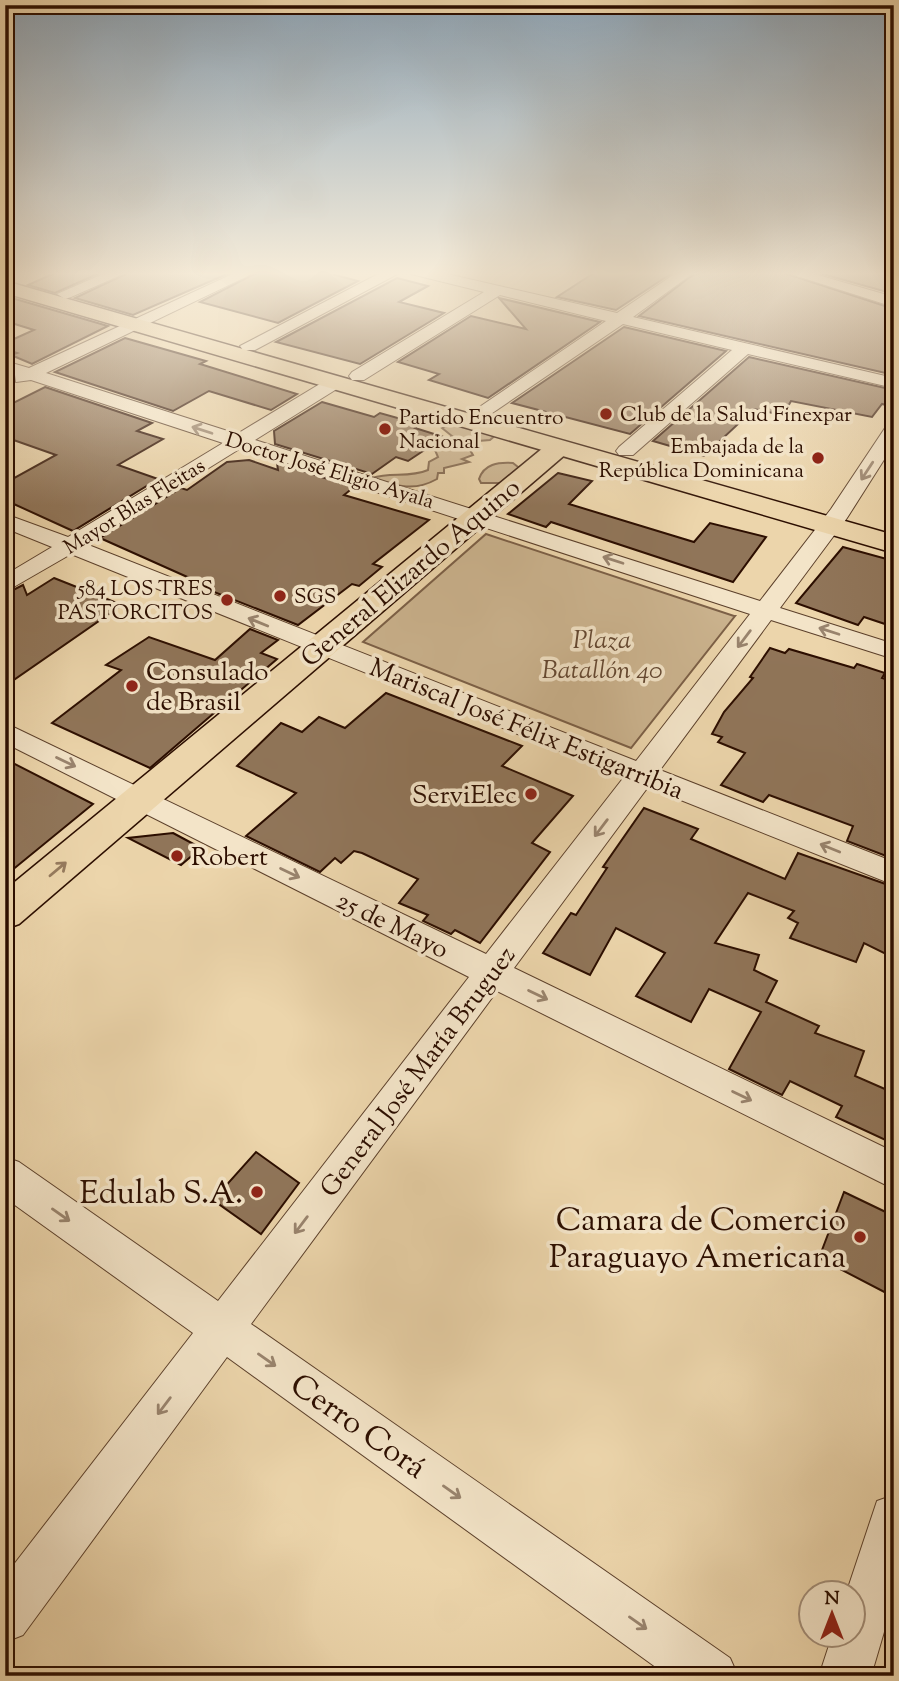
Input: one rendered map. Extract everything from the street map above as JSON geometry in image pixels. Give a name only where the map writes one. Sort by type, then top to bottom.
[{"type":"main road","points":[[230,349],[334,383],[558,448],[894,535]]},
{"type":"main road","points":[[262,349],[626,451],[834,519],[894,544]]},
{"type":"main road","name":"General Elizardo Aquino","points":[[5,913],[558,448]]},
{"type":"main road","points":[[834,519],[894,528]]},
{"type":"street","points":[[5,386],[82,349]]},
{"type":"street","points":[[358,376],[401,349]]},
{"type":"street","points":[[485,412],[576,349]]},
{"type":"street","points":[[626,451],[743,349]]},
{"type":"street","points":[[751,349],[894,383]]},
{"type":"street","name":"Doctor José Eligio Ayala","points":[[5,366],[894,652]]},
{"type":"street","name":"Mayor Blas Fleitas","points":[[5,585],[334,383]]},
{"type":"street","name":"General José María Bruguez","points":[[5,1617],[834,519],[894,429]]},
{"type":"street","name":"Mariscal José Félix Estigarribia","points":[[5,520],[894,874]]},
{"type":"street","name":"25 de Mayo","points":[[5,732],[894,1171]]},
{"type":"street","name":"Cerro Corá","points":[[5,1175],[712,1676]]},
{"type":"street","points":[[845,1676],[894,1518]]},
{"type":"green space","points":[[459,421],[498,433],[490,440],[478,441],[470,450],[473,455],[462,459],[469,462],[444,468],[444,473],[438,473],[437,479],[429,483],[413,487],[372,478],[428,470],[429,462],[438,457],[435,450],[450,445],[445,440],[452,436],[442,428]]},
{"type":"green space","points":[[513,463],[523,471],[507,483],[481,483],[481,474],[488,467]]},
{"type":"green space","name":"Plaza Batallón 40","points":[[486,534],[735,616],[631,748],[363,642]]},
{"type":"building","points":[[6,349],[61,349],[32,364],[11,355],[17,353]]},
{"type":"building","points":[[101,349],[165,349],[206,361],[200,364],[297,394],[271,410],[209,391],[173,411],[55,372]]},
{"type":"building","points":[[304,349],[384,349],[360,364]]},
{"type":"building","points":[[418,349],[560,349],[488,398],[429,380],[439,374],[398,362]]},
{"type":"building","points":[[591,349],[726,351],[630,434],[512,403]]},
{"type":"building","points":[[784,349],[894,349],[894,375]]},
{"type":"building","points":[[749,357],[894,390],[894,407],[882,404],[872,417],[791,401],[783,415],[754,409],[704,456],[653,441]]},
{"type":"building","points":[[45,387],[152,423],[137,431],[163,439],[118,465],[158,479],[73,531],[5,500],[5,483],[56,455],[5,437],[5,407]]},
{"type":"building","points":[[322,402],[374,417],[380,413],[419,424],[415,428],[444,437],[408,461],[396,457],[372,474],[275,444],[274,431]]},
{"type":"building","points":[[249,460],[278,470],[277,463],[354,487],[344,495],[429,520],[373,564],[382,567],[359,586],[352,584],[298,625],[209,590],[212,588],[100,538],[181,488],[187,490],[227,462]]},
{"type":"building","points":[[558,473],[592,481],[569,504],[694,542],[710,523],[766,537],[733,582],[551,522],[546,527],[508,514]]},
{"type":"building","points":[[843,547],[894,561],[894,627],[864,617],[858,625],[796,603]]},
{"type":"building","points":[[54,578],[122,605],[5,686],[5,594],[23,585],[27,595]]},
{"type":"building","name":"Consulado de Brasil","points":[[250,629],[278,640],[261,653],[277,659],[150,768],[52,723],[121,670],[106,665],[149,637],[215,660]]},
{"type":"building","points":[[770,648],[785,653],[789,649],[854,668],[857,664],[885,673],[882,678],[894,682],[894,770],[887,790],[894,792],[894,859],[847,841],[853,826],[769,795],[763,802],[721,785],[745,753],[718,742],[722,737],[712,734],[724,712],[753,678],[750,677]]},
{"type":"building","points":[[386,693],[522,746],[502,766],[573,796],[532,843],[550,852],[480,943],[455,930],[451,934],[423,921],[428,915],[399,903],[418,879],[362,853],[354,851],[341,863],[335,858],[320,872],[246,836],[296,793],[237,766],[281,723],[302,732],[319,717],[345,728]]},
{"type":"building","points":[[5,759],[93,804],[5,876]]},
{"type":"building","points":[[644,808],[698,829],[691,839],[785,879],[798,853],[894,887],[894,958],[864,943],[856,962],[790,938],[798,923],[788,918],[794,911],[748,893],[715,943],[759,955],[754,970],[777,981],[766,1002],[819,1026],[815,1033],[864,1051],[855,1076],[894,1093],[894,1144],[836,1117],[842,1106],[790,1081],[782,1095],[729,1069],[761,1012],[709,989],[691,1022],[636,996],[665,953],[616,928],[590,975],[543,953],[571,913],[576,915],[607,868],[603,867]]},
{"type":"building","name":"Robert","points":[[173,833],[201,848],[181,865],[128,838]]},
{"type":"building","name":"Edulab S.A.","points":[[256,1152],[299,1183],[261,1234],[213,1200]]},
{"type":"building","name":"Camara de Comercio Paraguayo Americana","points":[[844,1192],[894,1216],[894,1297],[819,1258]]},
{"type":"place","name":"Club de la Salud Finexpar","points":[[606,414]]},
{"type":"place","name":"Partido Encuentro Nacional","points":[[385,429]]},
{"type":"place","name":"Embajada de la República Dominicana","points":[[818,458]]},
{"type":"place","name":"SGS","points":[[280,596]]},
{"type":"place","name":"584 LOS TRES PASTORCITOS","points":[[227,600]]},
{"type":"place","name":"Consulado de Brasil","points":[[132,686]]},
{"type":"place","name":"ServiElec","points":[[531,794]]},
{"type":"place","name":"Robert","points":[[177,856]]},
{"type":"place","name":"Edulab S.A.","points":[[257,1192]]},
{"type":"place","name":"Camara de Comercio Paraguayo Americana","points":[[860,1237]]}]
